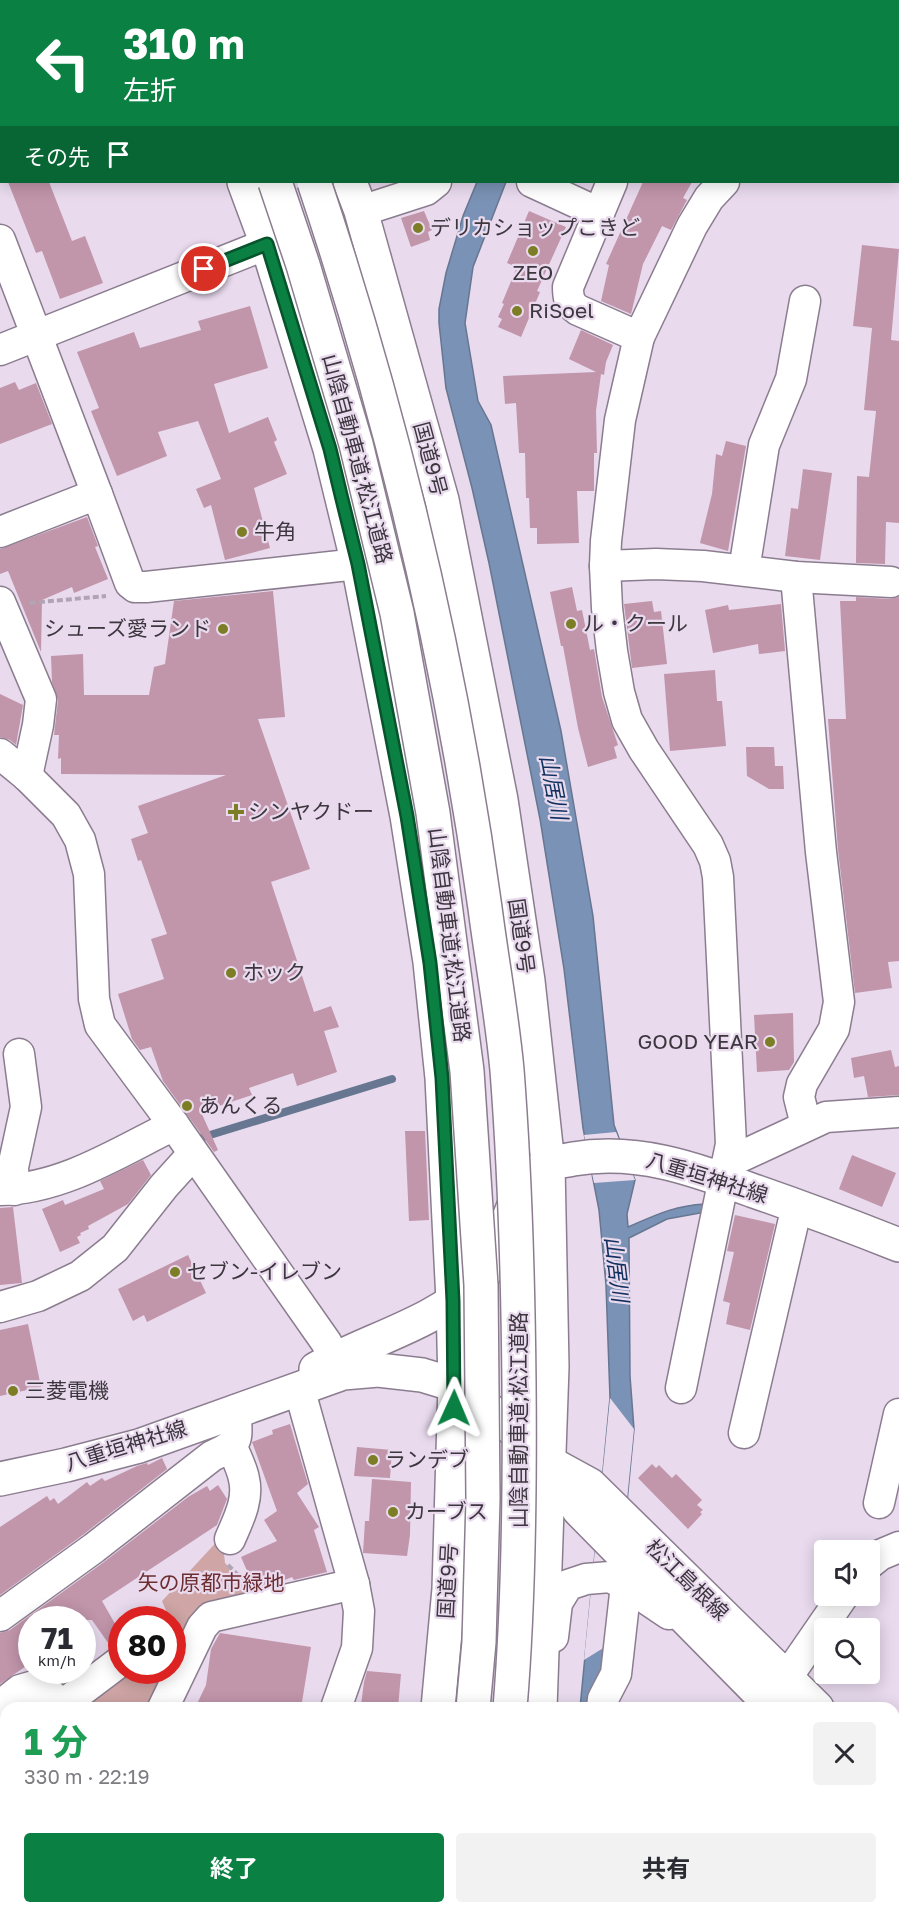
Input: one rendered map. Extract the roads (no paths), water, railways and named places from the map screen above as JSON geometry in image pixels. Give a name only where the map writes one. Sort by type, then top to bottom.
[{"type":"main road","name":"国道9号","points":[[244,183],[267,244],[330,449],[358,564],[407,816],[430,963],[442,1078],[455,1385],[449,1589],[439,1702]]},
{"type":"main road","name":"山陰自動車道;松江道路","points":[[275,183],[303,265],[356,444],[397,613],[433,813],[466,1059],[482,1297],[483,1499],[479,1642],[474,1702]]},
{"type":"main road","name":"山陰自動車道;松江道路","points":[[314,183],[339,256],[391,435],[433,609],[471,809],[506,1067],[518,1288],[520,1500],[510,1702]]},
{"type":"main road","name":"国道9号","points":[[356,196],[442,500],[501,800],[528,981],[548,1164],[552,1367],[542,1702]]},
{"type":"main road","name":"八重垣神社線","points":[[0,1479],[139,1446],[299,1388],[420,1321],[477,1283],[494,1258],[525,1183],[548,1164],[624,1155],[725,1172],[797,1206],[899,1245]]},
{"type":"main road","name":"八重垣神社線","points":[[243,1408],[339,1366],[422,1376],[455,1385]]},
{"type":"main road","name":"松江島根線","points":[[455,1385],[503,1420],[548,1462],[579,1510],[708,1642],[774,1700]]},
{"type":"main road","name":"松江島根線","points":[[548,1462],[590,1485],[774,1700]]},
{"type":"street","points":[[356,196],[426,190],[435,183]]},
{"type":"street","points":[[534,183],[599,213]]},
{"type":"street","points":[[612,183],[568,287],[569,301],[578,310],[639,337]]},
{"type":"street","points":[[681,1388],[731,1144],[718,877],[715,861],[708,845],[644,750],[627,720],[619,692],[612,651],[605,566],[620,420],[639,337],[692,226],[709,198],[723,183]]},
{"type":"street","points":[[0,240],[130,583],[146,587],[358,564]]},
{"type":"street","points":[[0,350],[267,244]]},
{"type":"street","points":[[744,570],[764,445],[791,379],[805,301]]},
{"type":"street","points":[[0,532],[97,494]]},
{"type":"street","points":[[605,566],[656,564],[891,582]]},
{"type":"street","points":[[796,576],[820,852],[839,1002],[834,1029],[802,1084],[800,1097],[806,1125]]},
{"type":"street","points":[[1,604],[41,699],[27,776]]},
{"type":"street","points":[[0,754],[27,776],[66,815],[80,840],[89,874],[94,999],[100,1025],[174,1125],[326,1342],[339,1366]]},
{"type":"street","points":[[19,1054],[26,1107],[7,1190],[27,1189],[56,1181],[174,1125]]},
{"type":"street","points":[[725,1172],[806,1125],[826,1117],[899,1112]]},
{"type":"street","points":[[0,1307],[38,1296],[80,1276],[89,1269],[115,1248],[164,1186],[193,1154]]},
{"type":"street","points":[[744,1433],[797,1206]]},
{"type":"street","points":[[299,1388],[354,1584],[359,1611],[357,1648],[338,1702]]},
{"type":"street","points":[[0,1616],[94,1548],[212,1456],[232,1447],[243,1408]]},
{"type":"street","points":[[879,1503],[899,1414]]},
{"type":"street","points":[[230,1539],[242,1511],[246,1494],[244,1478],[232,1447]]},
{"type":"street","points":[[880,1555],[899,1547]]},
{"type":"street","points":[[543,1702],[557,1603],[568,1585],[586,1579],[610,1577],[627,1585],[708,1642]]},
{"type":"street","points":[[186,1647],[211,1617],[354,1584]]},
{"type":"street","points":[[603,1702],[616,1674],[627,1585]]},
{"type":"street","points":[[774,1700],[836,1606]]},
{"type":"street","points":[[68,1702],[108,1671]]},
{"type":"street","points":[[165,1702],[170,1684]]},
{"type":"street","points":[[5,1702],[20,1690],[34,1686],[50,1694],[57,1702]]},
{"type":"water","name":"山居川","points":[[477,183],[506,183],[473,267],[465,323],[478,401],[491,425],[561,731],[593,916],[614,1125],[635,1180],[627,1214],[628,1227],[683,1207],[705,1204],[706,1212],[667,1219],[629,1238],[630,1376],[634,1429],[611,1667],[599,1702],[581,1702],[610,1398],[606,1285],[599,1210],[583,1128],[564,969],[540,819],[489,563],[446,388],[439,309],[446,273],[463,216]]},
{"type":"waterway","points":[[197,1139],[392,1079]]},
{"type":"place","name":"デリカショップこきど","points":[[418,228]]},
{"type":"place","name":"ZEO","points":[[533,251]]},
{"type":"place","name":"RiSoel","points":[[517,311]]},
{"type":"place","name":"牛角","points":[[242,532]]},
{"type":"place","name":"ル・クール","points":[[571,624]]},
{"type":"place","name":"シューズ愛ランド","points":[[223,629]]},
{"type":"place","name":"シンヤクドー","points":[[236,812]]},
{"type":"place","name":"ホック","points":[[231,973]]},
{"type":"place","name":"GOOD YEAR","points":[[770,1042]]},
{"type":"place","name":"あんくる","points":[[187,1106]]},
{"type":"place","name":"セブン-イレブン","points":[[175,1272]]},
{"type":"place","name":"三菱電機","points":[[13,1391]]},
{"type":"place","name":"ランデブ","points":[[373,1460]]},
{"type":"place","name":"カーブス","points":[[393,1512]]},
{"type":"park label","name":"矢の原都市緑地","points":[[211,1583]]}]
